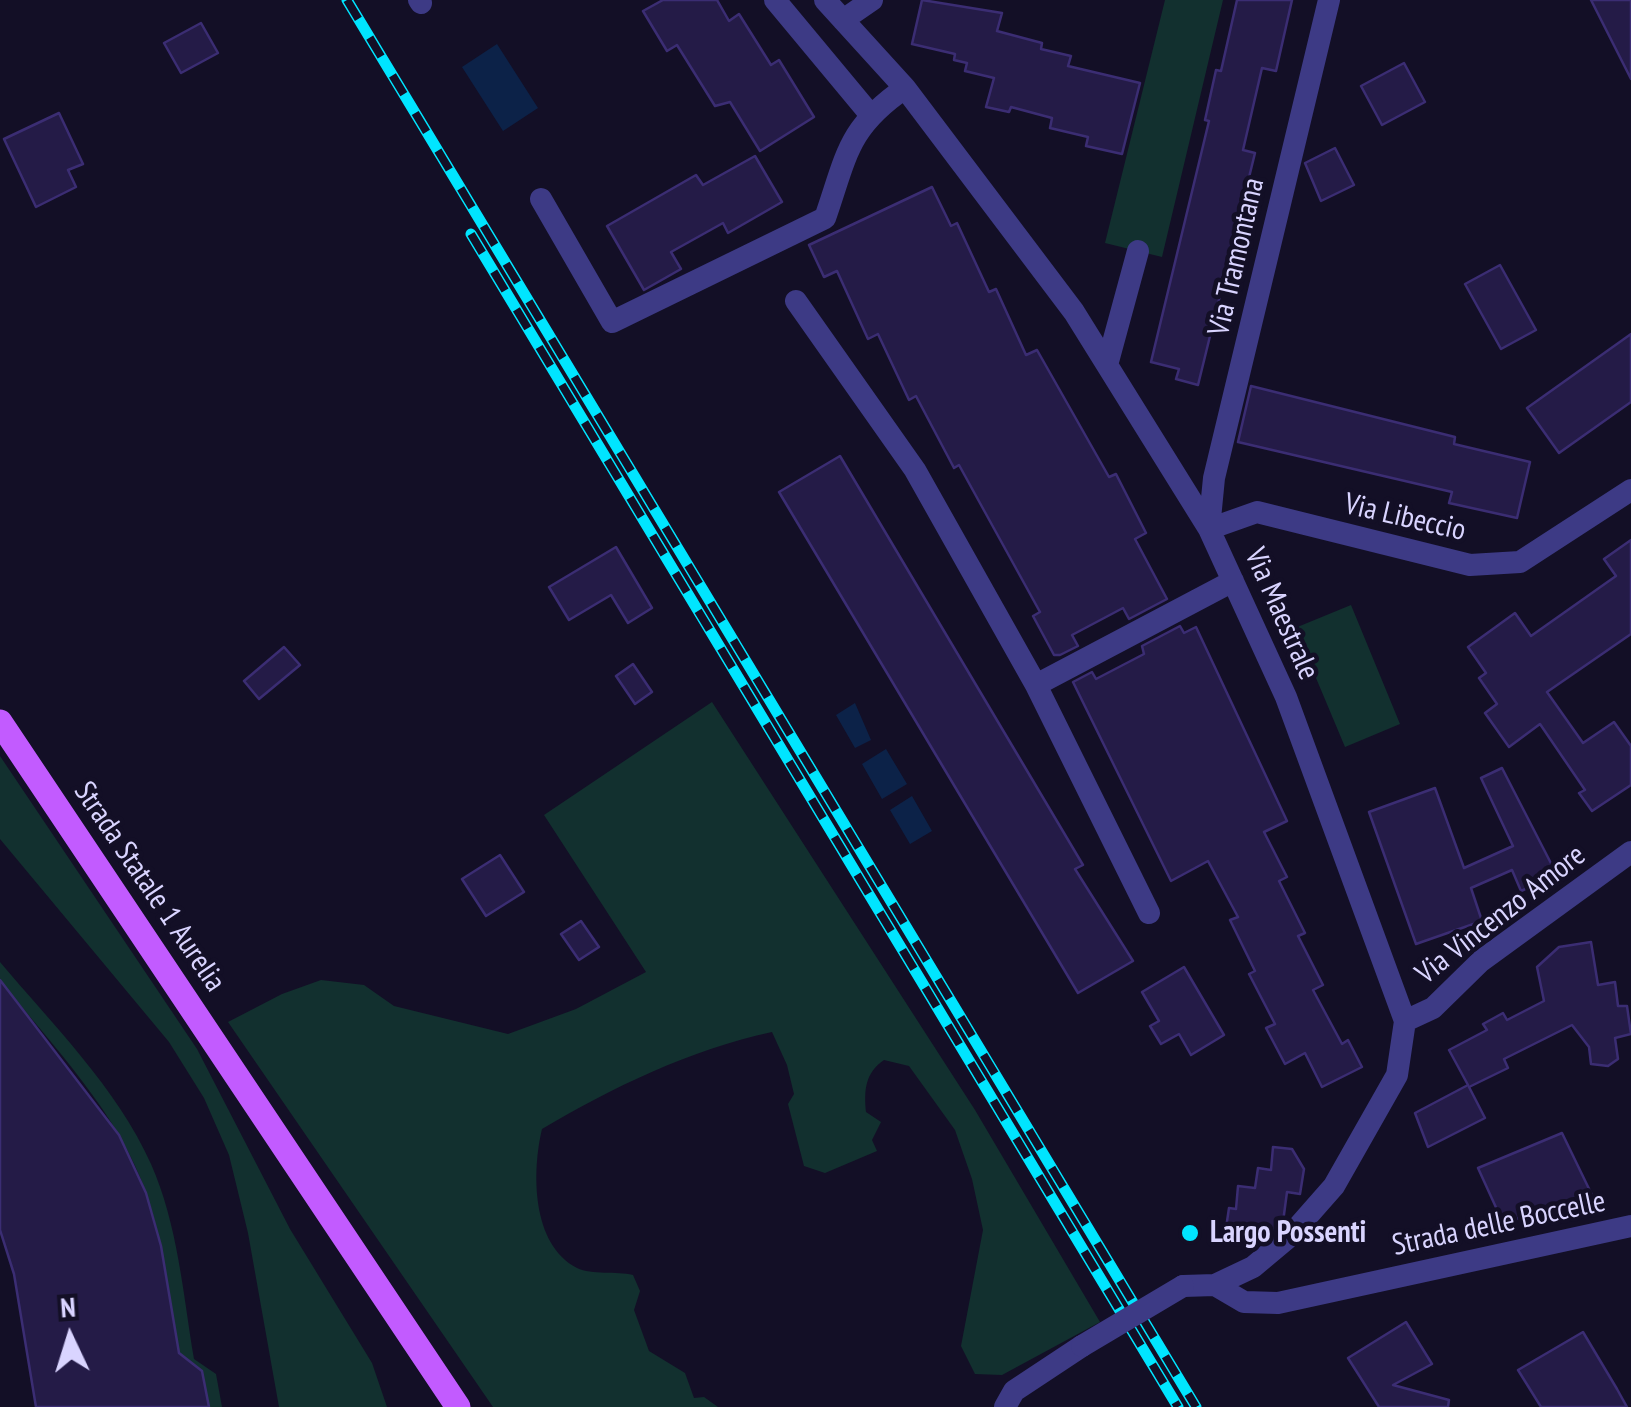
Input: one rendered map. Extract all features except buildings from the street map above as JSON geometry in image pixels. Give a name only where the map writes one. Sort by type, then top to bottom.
[{"type":"main road","name":"Strada Statale 1 Aurelia","points":[[0,722],[458,1407]]},
{"type":"street","points":[[775,0],[869,113]]},
{"type":"street","name":"Via Maestrale","points":[[825,0],[905,88],[1074,312],[1210,530],[1286,696],[1405,1020],[1397,1076],[1334,1186],[1290,1236],[1253,1267],[1215,1285]]},
{"type":"street","points":[[843,20],[872,0]]},
{"type":"street","name":"Via Tramontana","points":[[1210,530],[1214,478],[1328,0]]},
{"type":"street","points":[[541,198],[612,322],[825,218],[851,142],[869,113],[905,88]]},
{"type":"street","points":[[1107,366],[1138,251]]},
{"type":"street","points":[[796,301],[915,470],[1036,684],[1149,912]]},
{"type":"street","name":"Via Libeccio","points":[[1210,530],[1258,512],[1470,565],[1520,562],[1631,490]]},
{"type":"street","points":[[1036,684],[1233,581]]},
{"type":"street","name":"Via Vincenzo Amore","points":[[1405,1020],[1433,1008],[1482,961],[1631,852]]},
{"type":"street","name":"Strada delle Boccelle","points":[[1005,1407],[1014,1391],[1184,1286],[1215,1285],[1244,1302],[1278,1303],[1631,1226]]},
{"type":"green space","points":[[1165,0],[1223,0],[1162,257],[1105,243]]},
{"type":"green space","points":[[1351,605],[1400,724],[1345,747],[1295,628]]},
{"type":"green space","points":[[712,702],[975,1110],[1100,1322],[1002,1375],[975,1374],[961,1346],[983,1230],[972,1179],[955,1130],[909,1066],[884,1060],[869,1076],[866,1089],[866,1112],[881,1122],[872,1140],[877,1151],[825,1173],[804,1166],[788,1104],[794,1094],[787,1065],[772,1032],[711,1049],[624,1085],[542,1129],[539,1146],[538,1205],[551,1242],[577,1268],[633,1275],[640,1291],[634,1310],[649,1351],[685,1373],[694,1398],[704,1397],[718,1407],[493,1407],[228,1022],[282,994],[321,980],[364,985],[394,1006],[508,1034],[576,1009],[646,972],[544,815]]},
{"type":"green space","points":[[0,756],[197,1049],[290,1229],[372,1363],[387,1407],[279,1407],[248,1233],[229,1155],[204,1098],[169,1042],[0,839]]},
{"type":"green space","points":[[0,962],[102,1083],[151,1164],[174,1235],[194,1359],[216,1374],[222,1407],[209,1407],[202,1371],[179,1353],[158,1234],[135,1165],[83,1082],[0,980]]},
{"type":"water","points":[[497,44],[538,108],[503,131],[462,67]]},
{"type":"water","points":[[855,703],[871,740],[855,748],[836,715]]},
{"type":"water","points":[[886,749],[907,784],[882,799],[862,764]]},
{"type":"water","points":[[912,796],[932,831],[910,844],[890,810]]},
{"type":"railway","points":[[347,0],[1196,1407]]},
{"type":"railway","points":[[471,234],[1178,1407]]},
{"type":"place","name":"Largo Possenti","points":[[1190,1233]]}]
